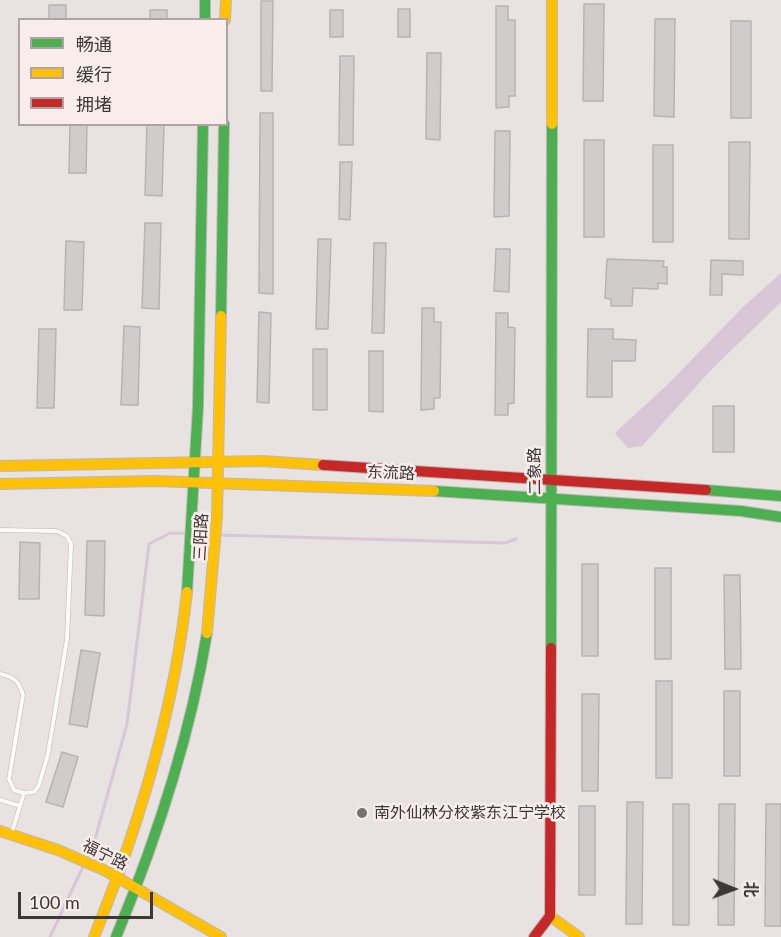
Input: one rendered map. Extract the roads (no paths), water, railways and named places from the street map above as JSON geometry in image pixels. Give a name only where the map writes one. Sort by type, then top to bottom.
[{"type":"main road","points":[[205,0],[205,18]]},
{"type":"main road","points":[[225,18],[226,0]]},
{"type":"main road","name":"二象路","points":[[550,916],[552,0]]},
{"type":"main road","name":"三阳路","points":[[94,937],[145,798],[163,733],[175,677],[190,554],[199,418],[203,126]]},
{"type":"main road","name":"三阳路","points":[[116,937],[137,888],[165,809],[183,747],[208,630],[216,552],[219,483],[224,126]]},
{"type":"main road","name":"东流路","points":[[0,466],[262,461],[550,478],[781,496]]},
{"type":"main road","name":"东流路","points":[[0,484],[155,481],[426,489],[741,511],[781,517]]},
{"type":"main road","points":[[145,798],[146,812],[151,816],[157,816],[165,809]]},
{"type":"main road","name":"福宁路","points":[[5,833],[66,853],[101,869],[221,937]]},
{"type":"main road","points":[[534,937],[550,916],[579,937]]},
{"type":"lane","points":[[0,530],[57,531],[67,536],[71,544],[67,639],[48,754],[39,785],[34,792],[24,793],[14,790],[9,779],[23,695],[20,684],[12,676],[0,674]]},
{"type":"lane","points":[[5,833],[20,806],[24,793]]},
{"type":"lane","points":[[0,800],[20,806]]},
{"type":"waterway","points":[[50,937],[94,843],[127,724],[149,544],[170,533],[213,534]]},
{"type":"waterway","points":[[220,535],[505,543],[516,539]]},
{"type":"place","name":"南外仙林分校紫东江宁学校","points":[[362,813]]}]
